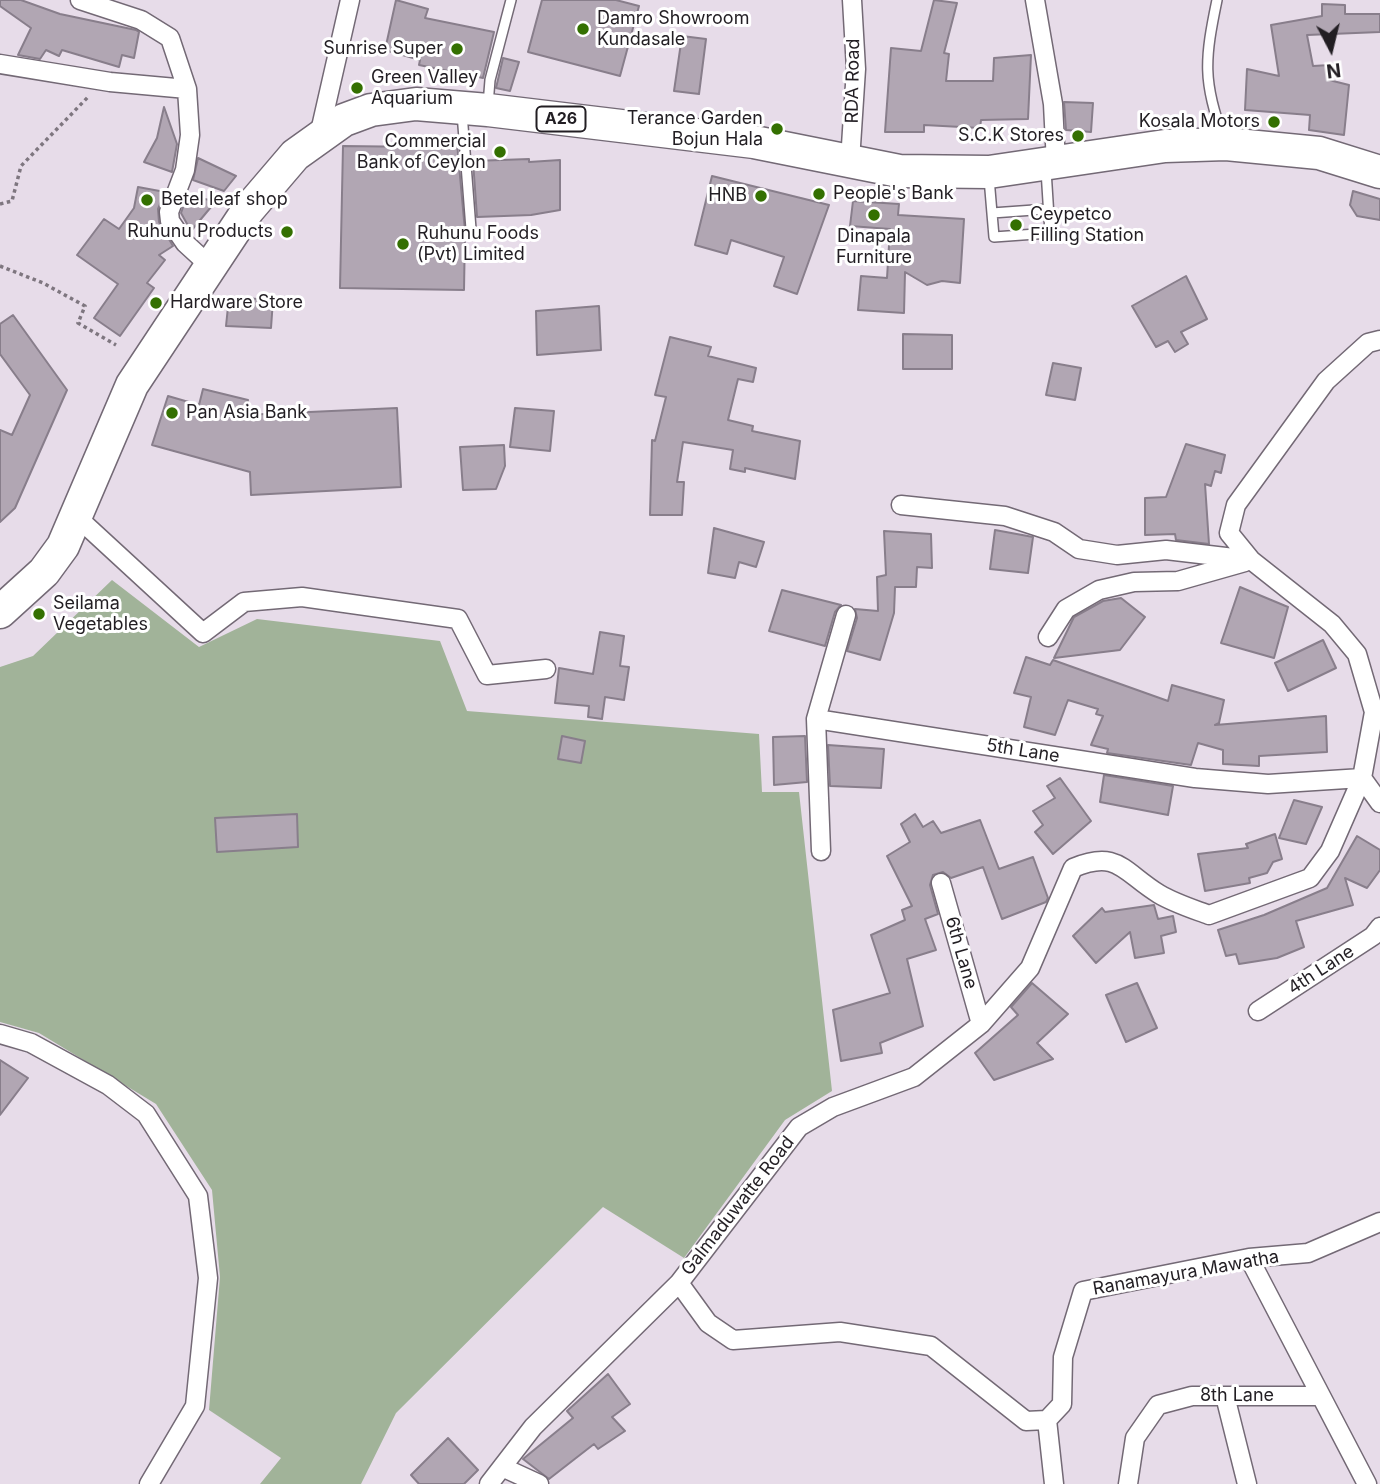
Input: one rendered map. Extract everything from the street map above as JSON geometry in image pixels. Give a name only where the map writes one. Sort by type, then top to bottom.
[{"type":"highway","name":"A26","points":[[0,612],[44,572],[63,546],[132,385],[209,265],[248,210],[295,155],[344,120],[371,110],[416,104],[474,109],[754,142],[899,171],[989,172],[1165,146],[1226,144],[1319,153],[1380,172]]},
{"type":"street","points":[[80,0],[141,20],[170,38],[187,89],[190,135],[185,170],[169,212],[170,221],[185,243],[209,265]]},
{"type":"street","points":[[319,136],[350,0]]},
{"type":"street","name":"RDA Road","points":[[850,161],[856,69],[852,0]]},
{"type":"street","points":[[1035,0],[1053,104],[1051,164]]},
{"type":"street","points":[[0,64],[33,72],[187,89]]},
{"type":"street","name":"Galmaduwatte Road","points":[[489,1484],[533,1427],[679,1283],[799,1127],[833,1107],[914,1077],[981,1024],[1030,968],[1073,868],[1095,859],[1116,863],[1160,895],[1209,915],[1310,878],[1330,851],[1362,778],[1377,713],[1357,654],[1332,624],[1251,560],[1229,533],[1236,505],[1326,382],[1368,343],[1380,340]]},
{"type":"street","points":[[901,505],[1005,516],[1054,532],[1079,550],[1118,555],[1166,550],[1251,560]]},
{"type":"street","points":[[77,517],[204,633],[244,601],[302,597],[458,620],[487,674],[546,669]]},
{"type":"street","points":[[1048,637],[1066,609],[1099,590],[1134,582],[1178,582],[1251,560]]},
{"type":"street","points":[[821,851],[816,719],[846,615]]},
{"type":"street","name":"5th Lane","points":[[816,719],[1195,778],[1268,784],[1362,778]]},
{"type":"street","points":[[1362,778],[1380,803]]},
{"type":"street","name":"6th Lane","points":[[941,883],[981,1024]]},
{"type":"street","name":"4th Lane","points":[[1258,1011],[1373,936],[1380,927]]},
{"type":"street","points":[[0,1034],[31,1043],[108,1085],[146,1114],[198,1196],[208,1278],[195,1406],[149,1484]]},
{"type":"street","name":"Ranamayura Mawatha","points":[[1047,1420],[1062,1404],[1063,1357],[1083,1291],[1249,1258],[1308,1253],[1380,1222]]},
{"type":"street","points":[[1249,1258],[1367,1484]]},
{"type":"street","points":[[679,1283],[708,1323],[733,1340],[840,1332],[931,1346],[1026,1421],[1047,1420],[1054,1484]]},
{"type":"street","name":"8th Lane","points":[[1128,1484],[1135,1438],[1158,1405],[1192,1396],[1319,1396]]},
{"type":"street","points":[[1225,1396],[1247,1484]]},
{"type":"street","points":[[502,1467],[539,1484]]},
{"type":"lane","points":[[471,229],[474,109],[489,80],[512,0]]},
{"type":"lane","points":[[1217,0],[1205,75],[1212,107],[1226,144]]},
{"type":"lane","points":[[989,172],[994,237],[1050,233],[1048,209],[1051,164]]},
{"type":"lane","points":[[992,213],[1048,209]]},
{"type":"path","points":[[0,204],[12,201],[21,166],[50,138],[80,101],[110,82]]},
{"type":"path","points":[[0,266],[43,283],[85,306],[78,323],[116,345]]},
{"type":"green space","points":[[112,580],[199,647],[257,619],[440,641],[467,711],[759,734],[762,792],[799,792],[832,1091],[785,1120],[684,1258],[603,1207],[396,1413],[361,1484],[260,1484],[281,1458],[209,1410],[220,1277],[212,1190],[156,1104],[39,1033],[0,1022],[0,667],[33,656]]},
{"type":"building","points":[[0,0],[21,0],[60,14],[136,30],[139,32],[134,58],[122,55],[119,67],[62,50],[59,56],[46,50],[40,59],[18,55],[31,28],[0,6]]},
{"type":"building","name":"Sunrise Super","points":[[396,0],[428,9],[425,18],[494,32],[483,78],[419,65],[420,60],[385,50]]},
{"type":"building","name":"Damro Showroom Kundasale","points":[[542,0],[616,0],[639,6],[620,76],[528,52]]},
{"type":"building","points":[[934,0],[957,3],[944,53],[949,54],[946,81],[993,81],[994,58],[1031,55],[1028,119],[981,120],[980,128],[924,125],[924,132],[885,132],[891,48],[921,51]]},
{"type":"building","points":[[1322,4],[1345,5],[1345,14],[1380,14],[1380,32],[1307,35],[1313,66],[1330,65],[1329,80],[1349,85],[1344,135],[1309,130],[1310,115],[1245,110],[1247,69],[1279,76],[1271,25],[1322,16]]},
{"type":"building","points":[[682,36],[706,39],[699,94],[674,91]]},
{"type":"building","points":[[503,58],[519,62],[510,91],[496,88]]},
{"type":"building","points":[[1064,102],[1093,103],[1091,132],[1066,130]]},
{"type":"building","points":[[164,107],[177,144],[172,172],[144,162],[157,138]]},
{"type":"building","name":"Ruhunu Foods (Pvt) Limited","points":[[425,142],[457,143],[465,231],[464,290],[340,288],[343,146],[424,147]]},
{"type":"building","points":[[198,158],[236,176],[224,191],[193,180]]},
{"type":"building","points":[[529,159],[529,162],[560,160],[560,210],[531,215],[477,217],[473,161]]},
{"type":"building","points":[[712,176],[829,205],[797,294],[774,286],[784,257],[731,240],[727,254],[695,245]]},
{"type":"building","points":[[138,187],[165,192],[158,209],[159,222],[173,246],[159,255],[165,260],[147,283],[154,288],[120,336],[94,318],[118,284],[77,255],[104,219],[119,229],[134,208]]},
{"type":"building","points":[[1353,191],[1380,199],[1380,220],[1357,216],[1350,205]]},
{"type":"building","points":[[187,196],[216,201],[191,231],[181,213]]},
{"type":"building","points":[[853,201],[899,204],[898,215],[964,219],[960,283],[942,281],[927,285],[905,272],[904,313],[858,310],[861,276],[887,278],[890,229],[850,226]]},
{"type":"building","points":[[1186,276],[1207,319],[1181,332],[1188,344],[1175,352],[1168,341],[1156,347],[1132,306]]},
{"type":"building","points":[[229,297],[273,300],[271,328],[226,326]]},
{"type":"building","points":[[599,306],[601,350],[537,355],[536,311]]},
{"type":"building","points":[[13,315],[67,390],[15,508],[0,522],[0,430],[12,435],[30,395],[0,354],[0,324]]},
{"type":"building","points":[[903,334],[952,335],[952,369],[903,369]]},
{"type":"building","points":[[670,337],[711,347],[708,356],[756,368],[753,382],[738,379],[728,420],[753,426],[752,431],[800,441],[795,479],[745,468],[745,472],[730,469],[733,450],[683,442],[677,482],[684,482],[682,515],[650,515],[652,440],[655,441],[666,397],[655,395]]},
{"type":"building","points":[[1053,363],[1081,368],[1075,400],[1046,395]]},
{"type":"building","points":[[203,389],[248,400],[244,415],[397,408],[401,487],[251,495],[250,472],[152,445],[168,396],[199,405]]},
{"type":"building","points":[[515,408],[554,411],[550,451],[510,447]]},
{"type":"building","points":[[1186,444],[1225,455],[1221,473],[1215,471],[1211,486],[1205,484],[1209,544],[1176,540],[1175,534],[1145,535],[1145,498],[1166,497]]},
{"type":"building","points":[[504,445],[505,466],[496,489],[463,490],[460,447]]},
{"type":"building","points":[[714,528],[764,542],[756,567],[739,562],[735,578],[708,573]]},
{"type":"building","points":[[995,530],[1033,537],[1028,573],[990,569]]},
{"type":"building","points":[[884,531],[931,534],[932,568],[917,567],[916,587],[895,587],[894,613],[880,660],[847,651],[857,618],[855,609],[878,611],[877,577],[886,575]]},
{"type":"building","points":[[1240,587],[1288,607],[1274,658],[1221,643]]},
{"type":"building","points":[[782,590],[841,605],[835,612],[825,646],[769,631]]},
{"type":"building","points":[[1121,598],[1145,617],[1120,650],[1054,658],[1074,617],[1103,601]]},
{"type":"building","points":[[600,632],[624,636],[620,666],[629,667],[624,700],[605,697],[602,719],[588,717],[589,706],[555,703],[559,668],[593,674]]},
{"type":"building","points":[[1323,640],[1336,668],[1288,691],[1275,663]]},
{"type":"building","points":[[1026,657],[1050,665],[1053,660],[1168,701],[1172,685],[1224,700],[1219,723],[1215,725],[1326,716],[1327,752],[1259,756],[1259,766],[1223,764],[1223,750],[1198,743],[1191,765],[1107,753],[1108,749],[1091,745],[1103,716],[1096,714],[1098,709],[1068,700],[1055,735],[1024,727],[1031,697],[1014,693]]},
{"type":"building","points":[[562,736],[585,741],[581,763],[558,759]]},
{"type":"building","points":[[805,736],[807,782],[774,785],[773,737]]},
{"type":"building","points":[[828,745],[884,749],[881,788],[830,786]]},
{"type":"building","points":[[1104,775],[1173,786],[1168,815],[1100,802]]},
{"type":"building","points":[[1060,778],[1091,821],[1053,854],[1035,832],[1043,825],[1033,811],[1055,798],[1047,786]]},
{"type":"building","points":[[1294,800],[1322,807],[1306,844],[1279,838]]},
{"type":"building","points":[[297,814],[298,847],[217,852],[215,818]]},
{"type":"building","points":[[915,814],[923,827],[933,821],[941,833],[980,820],[999,869],[1033,857],[1048,898],[1046,902],[1002,919],[983,867],[951,878],[943,872],[933,875],[930,885],[938,914],[925,919],[936,950],[907,959],[923,1026],[880,1043],[882,1053],[841,1061],[833,1010],[890,993],[871,935],[905,920],[902,910],[912,906],[887,856],[910,842],[901,824]]},
{"type":"building","points":[[1275,834],[1282,859],[1273,862],[1267,873],[1249,878],[1250,883],[1205,891],[1198,854],[1248,848],[1246,844]]},
{"type":"building","points":[[1357,836],[1380,850],[1380,870],[1367,888],[1345,878],[1353,905],[1296,921],[1304,947],[1277,958],[1239,964],[1236,954],[1226,956],[1218,930],[1264,915],[1327,888]]},
{"type":"building","points":[[1154,905],[1158,919],[1173,916],[1176,932],[1161,936],[1164,953],[1135,958],[1130,932],[1096,963],[1073,936],[1102,908],[1105,912]]},
{"type":"building","points":[[1032,983],[1068,1014],[1037,1043],[1053,1059],[994,1080],[975,1053],[1018,1015],[1011,1007]]},
{"type":"building","points":[[1137,983],[1157,1028],[1126,1042],[1106,995]]},
{"type":"building","points":[[0,1060],[28,1078],[0,1115]]},
{"type":"building","points":[[608,1374],[630,1404],[612,1417],[625,1431],[598,1449],[594,1444],[549,1479],[523,1459],[573,1418],[567,1411]]},
{"type":"building","points":[[448,1438],[478,1470],[464,1484],[419,1484],[411,1475]]},
{"type":"place","name":"Damro Showroom Kundasale","points":[[583,29]]},
{"type":"place","name":"Sunrise Super","points":[[457,49]]},
{"type":"place","name":"Green Valley Aquarium","points":[[357,88]]},
{"type":"place","name":"Kosala Motors","points":[[1274,122]]},
{"type":"place","name":"Terance Garden Bojun Hala","points":[[777,129]]},
{"type":"place","name":"S.C.K Stores","points":[[1078,136]]},
{"type":"place","name":"Commercial Bank of Ceylon","points":[[500,152]]},
{"type":"place","name":"People's Bank","points":[[819,194]]},
{"type":"place","name":"HNB","points":[[761,196]]},
{"type":"place","name":"Betel leaf shop","points":[[147,200]]},
{"type":"place","name":"Dinapala Furniture","points":[[874,215]]},
{"type":"place","name":"Ceypetco Filling Station","points":[[1016,225]]},
{"type":"place","name":"Ruhunu Products","points":[[287,232]]},
{"type":"place","name":"Ruhunu Foods (Pvt) Limited","points":[[403,244]]},
{"type":"place","name":"Hardware Store","points":[[156,303]]},
{"type":"place","name":"Pan Asia Bank","points":[[172,413]]},
{"type":"place","name":"Seilama Vegetables","points":[[39,614]]}]
